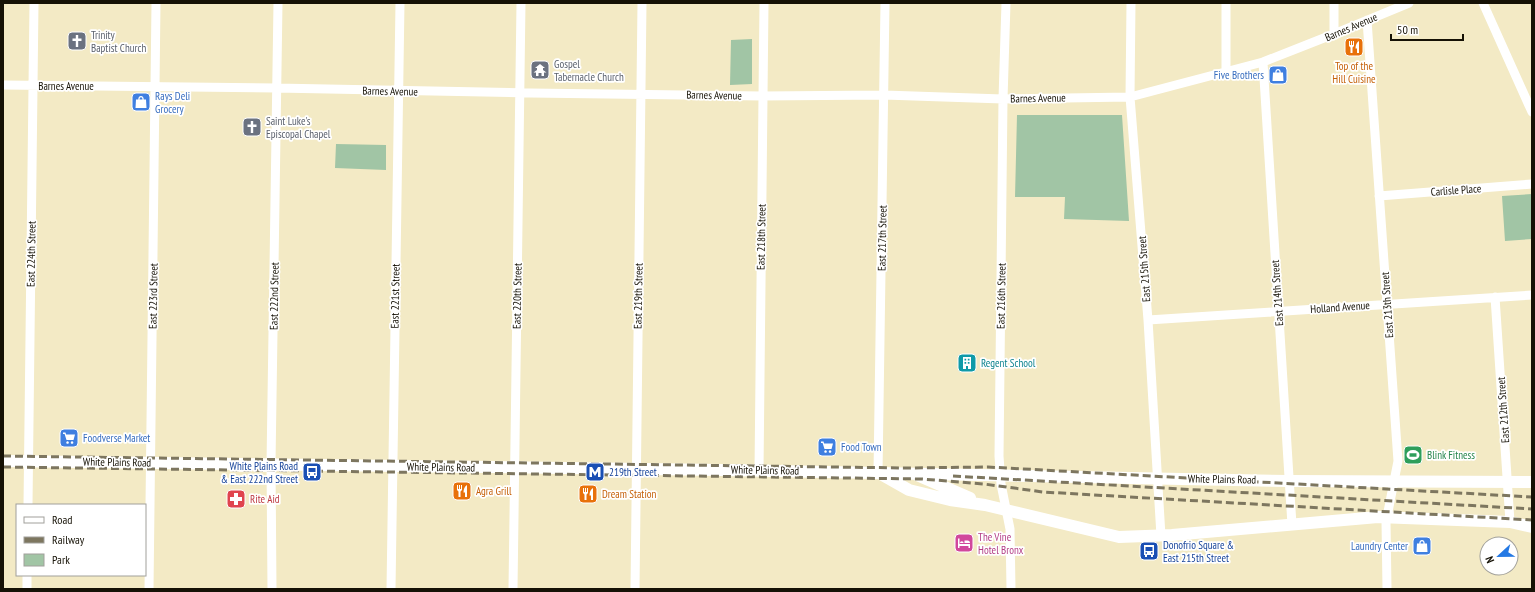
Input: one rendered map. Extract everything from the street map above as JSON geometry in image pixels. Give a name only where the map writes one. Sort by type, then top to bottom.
[{"type":"main road","name":"White Plains Road","points":[[3,461],[912,473],[1289,480],[1532,482]]},
{"type":"main road","name":"White Plains Road","points":[[878,473],[909,490],[950,500],[985,505],[1119,537],[1161,536],[1386,517],[1510,522],[1532,527]]},
{"type":"main road","name":"White Plains Road","points":[[912,473],[985,505]]},
{"type":"street","name":"East 224th Street","points":[[28,504],[34,3]]},
{"type":"street","name":"East 223rd Street","points":[[149,589],[156,3]]},
{"type":"street","name":"East 222nd Street","points":[[272,589],[272,464],[278,3]]},
{"type":"street","name":"East 221st Street","points":[[391,589],[400,3]]},
{"type":"street","name":"East 220th Street","points":[[513,589],[521,3]]},
{"type":"street","name":"East 219th Street","points":[[635,589],[642,3]]},
{"type":"street","name":"East 218th Street","points":[[758,471],[764,3]]},
{"type":"street","name":"East 217th Street","points":[[878,473],[885,3]]},
{"type":"street","name":"East 216th Street","points":[[1006,3],[1003,99],[1000,475],[1010,535],[1011,589]]},
{"type":"street","name":"East 215th Street","points":[[1130,3],[1130,97],[1148,320],[1161,536]]},
{"type":"street","points":[[1226,3],[1226,71]]},
{"type":"street","points":[[1334,3],[1334,34]]},
{"type":"street","name":"Barnes Avenue","points":[[3,85],[762,96],[884,95],[1003,99],[1130,97],[1263,62],[1409,3]]},
{"type":"street","points":[[1483,3],[1532,112]]},
{"type":"street","name":"East 213th Street","points":[[1367,20],[1398,460],[1398,467],[1393,481],[1386,517],[1385,537],[1387,589]]},
{"type":"street","name":"East 214th Street","points":[[1263,62],[1292,525]]},
{"type":"street","name":"Carlisle Place","points":[[1379,196],[1532,184]]},
{"type":"street","name":"Holland Avenue","points":[[1148,320],[1532,295]]},
{"type":"street","name":"East 212th Street","points":[[1495,297],[1510,522]]},
{"type":"street","points":[[27,576],[27,589]]},
{"type":"green space","points":[[752,39],[752,84],[730,85],[731,40]]},
{"type":"green space","points":[[1017,115],[1122,115],[1129,221],[1064,219],[1065,197],[1015,197]]},
{"type":"green space","points":[[336,144],[386,145],[386,170],[335,168]]},
{"type":"green space","points":[[1532,194],[1532,239],[1505,241],[1502,196]]},
{"type":"railway","points":[[3,456],[908,468],[988,467],[1532,497]]},
{"type":"railway","points":[[3,467],[922,479],[984,484],[1043,492],[1532,520]]},
{"type":"railway","points":[[953,476],[1532,509]]},
{"type":"place","name":"Trinity Baptist Church","points":[[77,41]]},
{"type":"place","name":"Top of the Hill Cuisine","points":[[1354,47]]},
{"type":"place","name":"Gospel Tabernacle Church","points":[[540,70]]},
{"type":"place","name":"Five Brothers","points":[[1278,75]]},
{"type":"place","name":"Rays Deli Grocery","points":[[141,102]]},
{"type":"place","name":"Saint Luke's Episcopal Chapel","points":[[252,127]]},
{"type":"place","name":"Regent School","points":[[967,363]]},
{"type":"place","name":"Foodverse Market","points":[[69,438]]},
{"type":"place","name":"Food Town","points":[[827,447]]},
{"type":"place","name":"Blink Fitness","points":[[1413,455]]},
{"type":"place","name":"White Plains Road & East 222nd Street","points":[[312,472]]},
{"type":"place","name":"219th Street","points":[[595,472]]},
{"type":"place","name":"Agra Grill","points":[[462,491]]},
{"type":"place","name":"Dream Station","points":[[588,494]]},
{"type":"place","name":"Rite Aid","points":[[236,499]]},
{"type":"place","name":"The Vine Hotel Bronx","points":[[964,543]]},
{"type":"place","name":"Laundry Center","points":[[1422,546]]},
{"type":"place","name":"Donofrio Square & East 215th Street","points":[[1149,551]]}]
